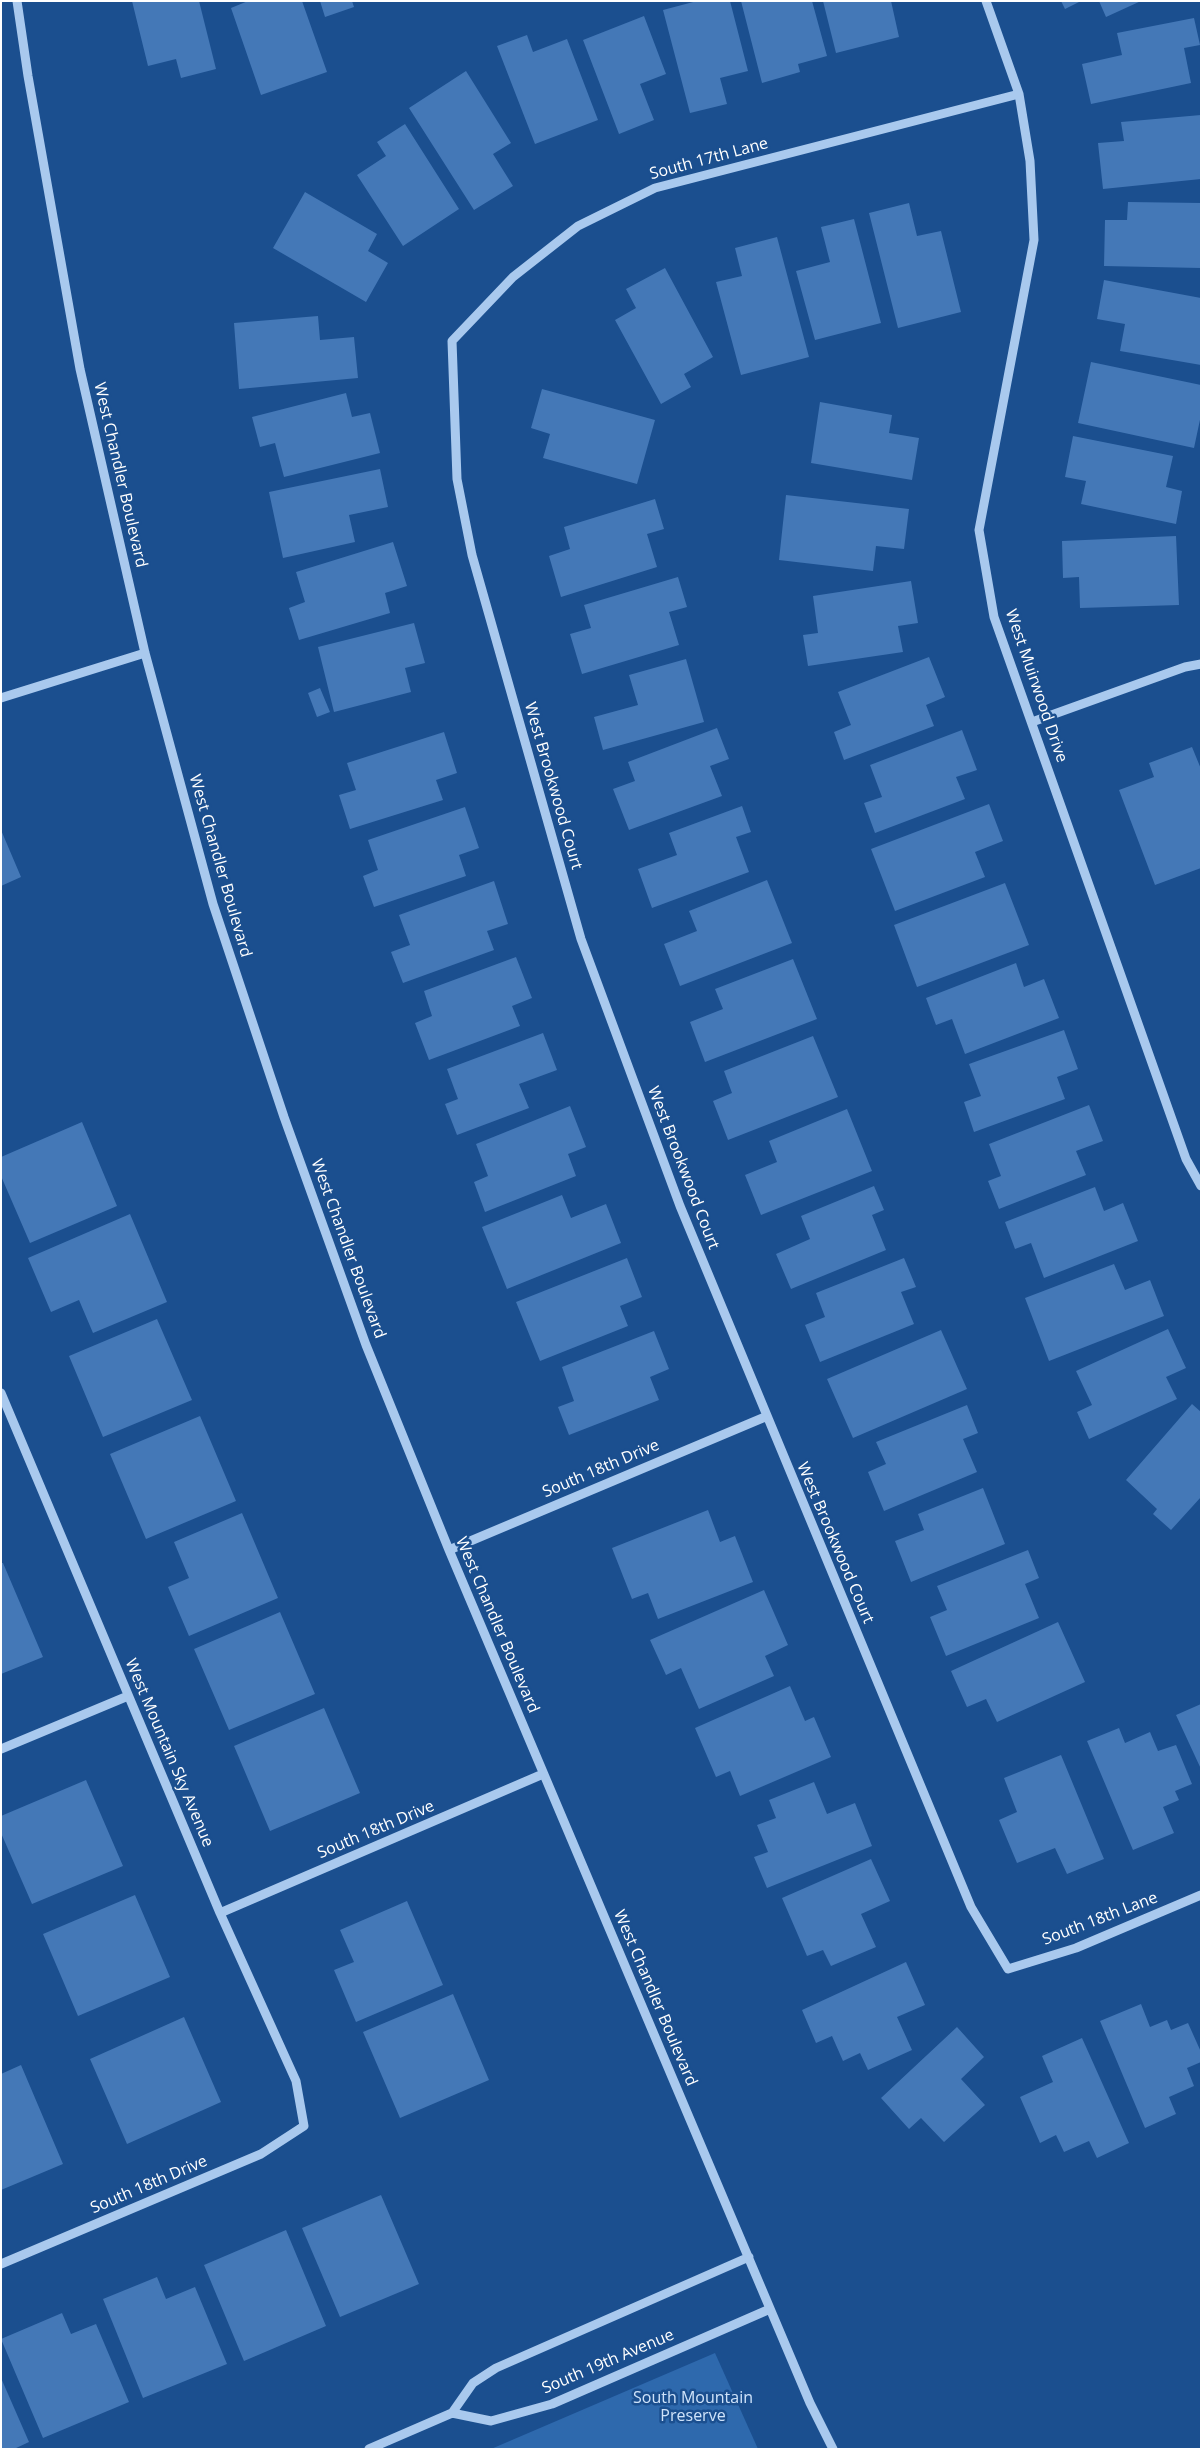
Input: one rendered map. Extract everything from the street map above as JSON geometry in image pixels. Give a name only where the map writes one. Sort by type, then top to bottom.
[{"type":"street","name":"West Chandler Boulevard","points":[[17,1],[28,76],[80,369],[145,653],[213,904],[284,1117],[366,1345],[543,1774],[810,2403],[833,2449]]},
{"type":"street","name":"West Muirwood Drive","points":[[986,1],[1019,94],[1030,161],[1034,240],[979,530],[994,617],[1186,1159],[1201,1186]]},
{"type":"street","name":"South 17th Lane","points":[[452,341],[513,277],[578,226],[655,188],[1019,94]]},
{"type":"street","name":"West Brookwood Court","points":[[452,341],[457,478],[472,556],[581,939],[680,1206],[765,1417],[971,1907],[1008,1969]]},
{"type":"street","points":[[1,698],[145,653]]},
{"type":"street","points":[[1032,722],[1186,667],[1201,664]]},
{"type":"street","name":"West Mountain Sky Avenue","points":[[1,1393],[220,1913],[296,2081],[304,2126]]},
{"type":"street","name":"South 18th Drive","points":[[449,1550],[765,1417]]},
{"type":"street","points":[[1,1749],[128,1696]]},
{"type":"street","name":"South 18th Drive","points":[[220,1913],[543,1774]]},
{"type":"street","name":"South 18th Lane","points":[[1008,1969],[1076,1948],[1201,1895]]},
{"type":"street","name":"South 18th Drive","points":[[1,2264],[261,2154],[304,2126]]},
{"type":"street","points":[[369,2449],[452,2413],[473,2383],[496,2368],[749,2257]]},
{"type":"street","name":"South 19th Avenue","points":[[452,2413],[491,2421],[552,2404],[770,2308]]},
{"type":"green space","name":"South Mountain Preserve","points":[[715,2353],[758,2449],[491,2449]]},
{"type":"building","points":[[132,1],[199,1],[216,69],[181,78],[176,59],[148,66]]},
{"type":"building","points":[[248,1],[302,1],[327,72],[261,95],[231,8]]},
{"type":"building","points":[[320,1],[352,1],[354,7],[325,17]]},
{"type":"building","points":[[697,1],[730,1],[748,71],[720,78],[727,104],[690,113],[663,10]]},
{"type":"building","points":[[741,1],[812,1],[827,56],[798,64],[800,72],[762,83]]},
{"type":"building","points":[[823,1],[891,1],[899,37],[836,53]]},
{"type":"building","points":[[1061,1],[1081,1],[1065,9]]},
{"type":"building","points":[[1099,1],[1141,1],[1106,17]]},
{"type":"building","points":[[644,16],[666,74],[640,84],[654,120],[619,134],[583,40]]},
{"type":"building","points":[[1194,18],[1200,45],[1184,48],[1191,83],[1091,104],[1082,64],[1122,55],[1117,33]]},
{"type":"building","points":[[527,35],[533,52],[567,39],[598,120],[535,144],[497,46]]},
{"type":"building","points":[[466,71],[511,143],[493,154],[513,186],[474,210],[409,108]]},
{"type":"building","points":[[1201,115],[1201,179],[1103,189],[1098,143],[1124,141],[1121,122]]},
{"type":"building","points":[[405,124],[459,209],[403,246],[357,175],[386,156],[377,142]]},
{"type":"building","points":[[305,192],[377,234],[368,251],[388,263],[366,302],[273,248]]},
{"type":"building","points":[[1128,202],[1201,203],[1201,268],[1104,266],[1105,220],[1127,220]]},
{"type":"building","points":[[909,203],[917,236],[941,231],[961,312],[898,328],[869,213]]},
{"type":"building","points":[[854,219],[881,323],[815,340],[796,271],[830,262],[821,227]]},
{"type":"building","points":[[777,237],[809,357],[741,375],[716,282],[742,276],[735,248]]},
{"type":"building","points":[[665,268],[713,357],[684,374],[691,387],[661,404],[615,320],[636,308],[626,289]]},
{"type":"building","points":[[1104,280],[1201,298],[1201,365],[1120,351],[1125,324],[1097,319]]},
{"type":"building","points":[[318,316],[320,340],[354,337],[358,378],[239,389],[234,323]]},
{"type":"building","points":[[1091,362],[1201,385],[1201,415],[1194,448],[1078,423]]},
{"type":"building","points":[[542,389],[655,420],[637,484],[543,458],[550,434],[531,428]]},
{"type":"building","points":[[346,393],[352,417],[370,413],[380,453],[284,477],[275,443],[260,447],[252,417]]},
{"type":"building","points":[[820,402],[892,415],[889,433],[919,438],[912,480],[811,463]]},
{"type":"building","points":[[1073,436],[1173,456],[1166,487],[1182,491],[1176,524],[1081,504],[1086,481],[1065,477]]},
{"type":"building","points":[[380,469],[388,507],[349,515],[355,542],[283,558],[269,492]]},
{"type":"building","points":[[786,495],[909,509],[904,549],[876,546],[873,571],[779,560]]},
{"type":"building","points":[[655,499],[664,529],[647,534],[657,567],[561,597],[549,556],[570,549],[564,527]]},
{"type":"building","points":[[1176,536],[1179,605],[1080,608],[1079,577],[1063,578],[1062,541]]},
{"type":"building","points":[[393,542],[407,586],[385,593],[390,613],[299,640],[289,608],[305,602],[296,572]]},
{"type":"building","points":[[678,577],[687,607],[669,612],[679,645],[582,674],[570,634],[591,628],[584,605]]},
{"type":"building","points":[[911,581],[918,623],[898,626],[903,652],[808,666],[803,635],[818,633],[813,596]]},
{"type":"building","points":[[414,623],[425,663],[405,668],[411,692],[334,712],[318,647]]},
{"type":"building","points":[[929,657],[945,697],[926,705],[934,726],[844,760],[834,732],[851,725],[838,692]]},
{"type":"building","points":[[686,659],[704,722],[603,750],[594,717],[638,705],[629,675]]},
{"type":"building","points":[[320,688],[330,712],[317,717],[308,693]]},
{"type":"building","points":[[717,728],[729,759],[710,766],[722,796],[629,830],[613,789],[635,781],[628,762]]},
{"type":"building","points":[[962,730],[977,770],[956,777],[965,799],[875,833],[864,803],[882,797],[870,765]]},
{"type":"building","points":[[444,732],[457,773],[436,780],[443,800],[350,829],[339,795],[356,790],[347,763]]},
{"type":"building","points":[[1192,747],[1201,769],[1201,868],[1155,885],[1119,790],[1154,777],[1149,763]]},
{"type":"building","points":[[989,804],[1003,841],[975,852],[985,877],[895,911],[871,849]]},
{"type":"building","points":[[742,806],[751,832],[736,837],[749,872],[652,908],[638,869],[677,855],[669,833]]},
{"type":"building","points":[[465,807],[479,848],[459,855],[466,876],[374,907],[363,876],[378,870],[368,840]]},
{"type":"building","points":[[1,830],[21,877],[1,886]]},
{"type":"building","points":[[767,880],[792,943],[680,986],[664,944],[697,931],[689,911]]},
{"type":"building","points":[[494,881],[508,924],[487,931],[494,950],[403,983],[391,952],[410,945],[399,915]]},
{"type":"building","points":[[1005,883],[1029,945],[917,987],[894,925]]},
{"type":"building","points":[[516,957],[532,998],[512,1006],[520,1026],[429,1060],[415,1023],[432,1016],[424,991]]},
{"type":"building","points":[[793,959],[817,1019],[705,1062],[690,1022],[723,1009],[715,989]]},
{"type":"building","points":[[1016,963],[1024,987],[1044,979],[1059,1018],[965,1054],[952,1019],[936,1025],[926,998]]},
{"type":"building","points":[[1064,1030],[1078,1069],[1057,1077],[1065,1099],[974,1132],[964,1102],[981,1096],[969,1064]]},
{"type":"building","points":[[543,1033],[557,1070],[519,1084],[529,1108],[457,1135],[445,1104],[458,1099],[447,1069]]},
{"type":"building","points":[[813,1036],[838,1097],[728,1140],[713,1101],[732,1093],[724,1071]]},
{"type":"building","points":[[1089,1105],[1103,1141],[1076,1151],[1086,1175],[999,1209],[988,1181],[1001,1176],[989,1144]]},
{"type":"building","points":[[570,1106],[586,1147],[568,1154],[576,1176],[485,1212],[474,1182],[488,1176],[476,1144]]},
{"type":"building","points":[[847,1109],[872,1171],[761,1215],[745,1175],[777,1162],[769,1141]]},
{"type":"building","points":[[82,1122],[117,1206],[30,1243],[1,1176],[1,1157]]},
{"type":"building","points":[[874,1186],[884,1210],[872,1215],[886,1250],[791,1289],[776,1254],[810,1239],[801,1216]]},
{"type":"building","points":[[1095,1187],[1104,1211],[1123,1203],[1138,1241],[1044,1278],[1031,1243],[1015,1249],[1005,1222]]},
{"type":"building","points":[[562,1195],[571,1218],[606,1204],[621,1243],[507,1289],[482,1227]]},
{"type":"building","points":[[130,1214],[167,1302],[93,1333],[79,1300],[51,1312],[28,1258]]},
{"type":"building","points":[[627,1258],[642,1297],[620,1306],[628,1326],[540,1361],[516,1302]]},
{"type":"building","points":[[904,1258],[916,1287],[901,1292],[914,1324],[820,1362],[805,1325],[825,1317],[816,1293]]},
{"type":"building","points":[[1114,1264],[1125,1290],[1150,1280],[1164,1316],[1049,1361],[1025,1298]]},
{"type":"building","points":[[157,1319],[192,1400],[103,1437],[69,1356]]},
{"type":"building","points":[[1168,1329],[1186,1368],[1166,1377],[1177,1399],[1089,1439],[1077,1412],[1092,1405],[1076,1371]]},
{"type":"building","points":[[941,1330],[967,1389],[853,1438],[827,1379]]},
{"type":"building","points":[[654,1331],[669,1369],[650,1377],[659,1400],[569,1435],[558,1407],[574,1401],[562,1367]]},
{"type":"building","points":[[1192,1404],[1201,1412],[1201,1497],[1171,1530],[1153,1514],[1157,1509],[1126,1480]]},
{"type":"building","points":[[967,1405],[978,1433],[963,1439],[977,1472],[884,1511],[868,1472],[886,1464],[876,1442]]},
{"type":"building","points":[[200,1416],[236,1501],[146,1539],[110,1454]]},
{"type":"building","points":[[983,1488],[1005,1544],[911,1582],[895,1541],[924,1530],[918,1514]]},
{"type":"building","points":[[708,1510],[720,1542],[735,1536],[753,1582],[658,1619],[648,1593],[632,1599],[612,1548]]},
{"type":"building","points":[[242,1513],[278,1598],[189,1636],[168,1587],[189,1578],[174,1542]]},
{"type":"building","points":[[1028,1550],[1039,1578],[1025,1584],[1039,1618],[946,1656],[930,1617],[947,1610],[937,1586]]},
{"type":"building","points":[[1,1563],[3,1563],[43,1657],[1,1674]]},
{"type":"building","points":[[764,1590],[788,1645],[765,1656],[774,1676],[699,1709],[681,1668],[666,1675],[650,1640]]},
{"type":"building","points":[[280,1612],[315,1694],[229,1730],[194,1649]]},
{"type":"building","points":[[1058,1622],[1085,1682],[997,1722],[986,1699],[967,1707],[951,1671]]},
{"type":"building","points":[[790,1686],[805,1721],[814,1717],[831,1757],[740,1796],[730,1771],[716,1777],[695,1728]]},
{"type":"building","points":[[1201,1704],[1201,1769],[1176,1715]]},
{"type":"building","points":[[324,1708],[360,1793],[270,1831],[234,1746]]},
{"type":"building","points":[[1119,1728],[1125,1743],[1150,1732],[1158,1751],[1176,1745],[1192,1784],[1175,1791],[1179,1800],[1163,1807],[1174,1833],[1133,1850],[1087,1741]]},
{"type":"building","points":[[1061,1755],[1104,1859],[1067,1874],[1055,1848],[1017,1863],[999,1820],[1017,1812],[1004,1778]]},
{"type":"building","points":[[86,1780],[123,1866],[32,1904],[1,1833],[1,1816]]},
{"type":"building","points":[[814,1782],[827,1814],[855,1803],[872,1846],[767,1888],[754,1857],[768,1852],[757,1825],[776,1818],[769,1800]]},
{"type":"building","points":[[871,1859],[890,1901],[861,1914],[876,1947],[831,1966],[823,1950],[807,1956],[782,1898]]},
{"type":"building","points":[[135,1895],[170,1977],[78,2016],[43,1934]]},
{"type":"building","points":[[407,1901],[443,1985],[356,2022],[334,1970],[354,1962],[340,1930]]},
{"type":"building","points":[[906,1962],[925,2005],[897,2017],[912,2050],[868,2070],[860,2053],[843,2061],[832,2036],[816,2043],[802,2010]]},
{"type":"building","points":[[453,1994],[489,2080],[400,2118],[363,2032]]},
{"type":"building","points":[[1141,2004],[1150,2027],[1167,2020],[1171,2030],[1188,2023],[1201,2052],[1201,2062],[1187,2068],[1194,2086],[1169,2097],[1176,2114],[1145,2128],[1100,2021]]},
{"type":"building","points":[[184,2017],[221,2102],[127,2144],[90,2059]]},
{"type":"building","points":[[957,2027],[984,2057],[961,2079],[985,2105],[944,2142],[921,2118],[909,2129],[881,2098]]},
{"type":"building","points":[[1082,2038],[1129,2143],[1097,2158],[1089,2141],[1064,2152],[1056,2135],[1040,2143],[1020,2097],[1053,2082],[1042,2056]]},
{"type":"building","points":[[21,2065],[63,2164],[1,2190],[1,2074]]},
{"type":"building","points":[[381,2195],[419,2284],[340,2317],[302,2228]]},
{"type":"building","points":[[286,2230],[326,2326],[244,2361],[204,2265]]},
{"type":"building","points":[[157,2277],[166,2299],[195,2287],[227,2364],[143,2398],[103,2299]]},
{"type":"building","points":[[62,2313],[71,2334],[96,2324],[129,2402],[43,2438],[1,2339]]},
{"type":"building","points":[[1,2378],[29,2442],[14,2449],[1,2449]]}]
